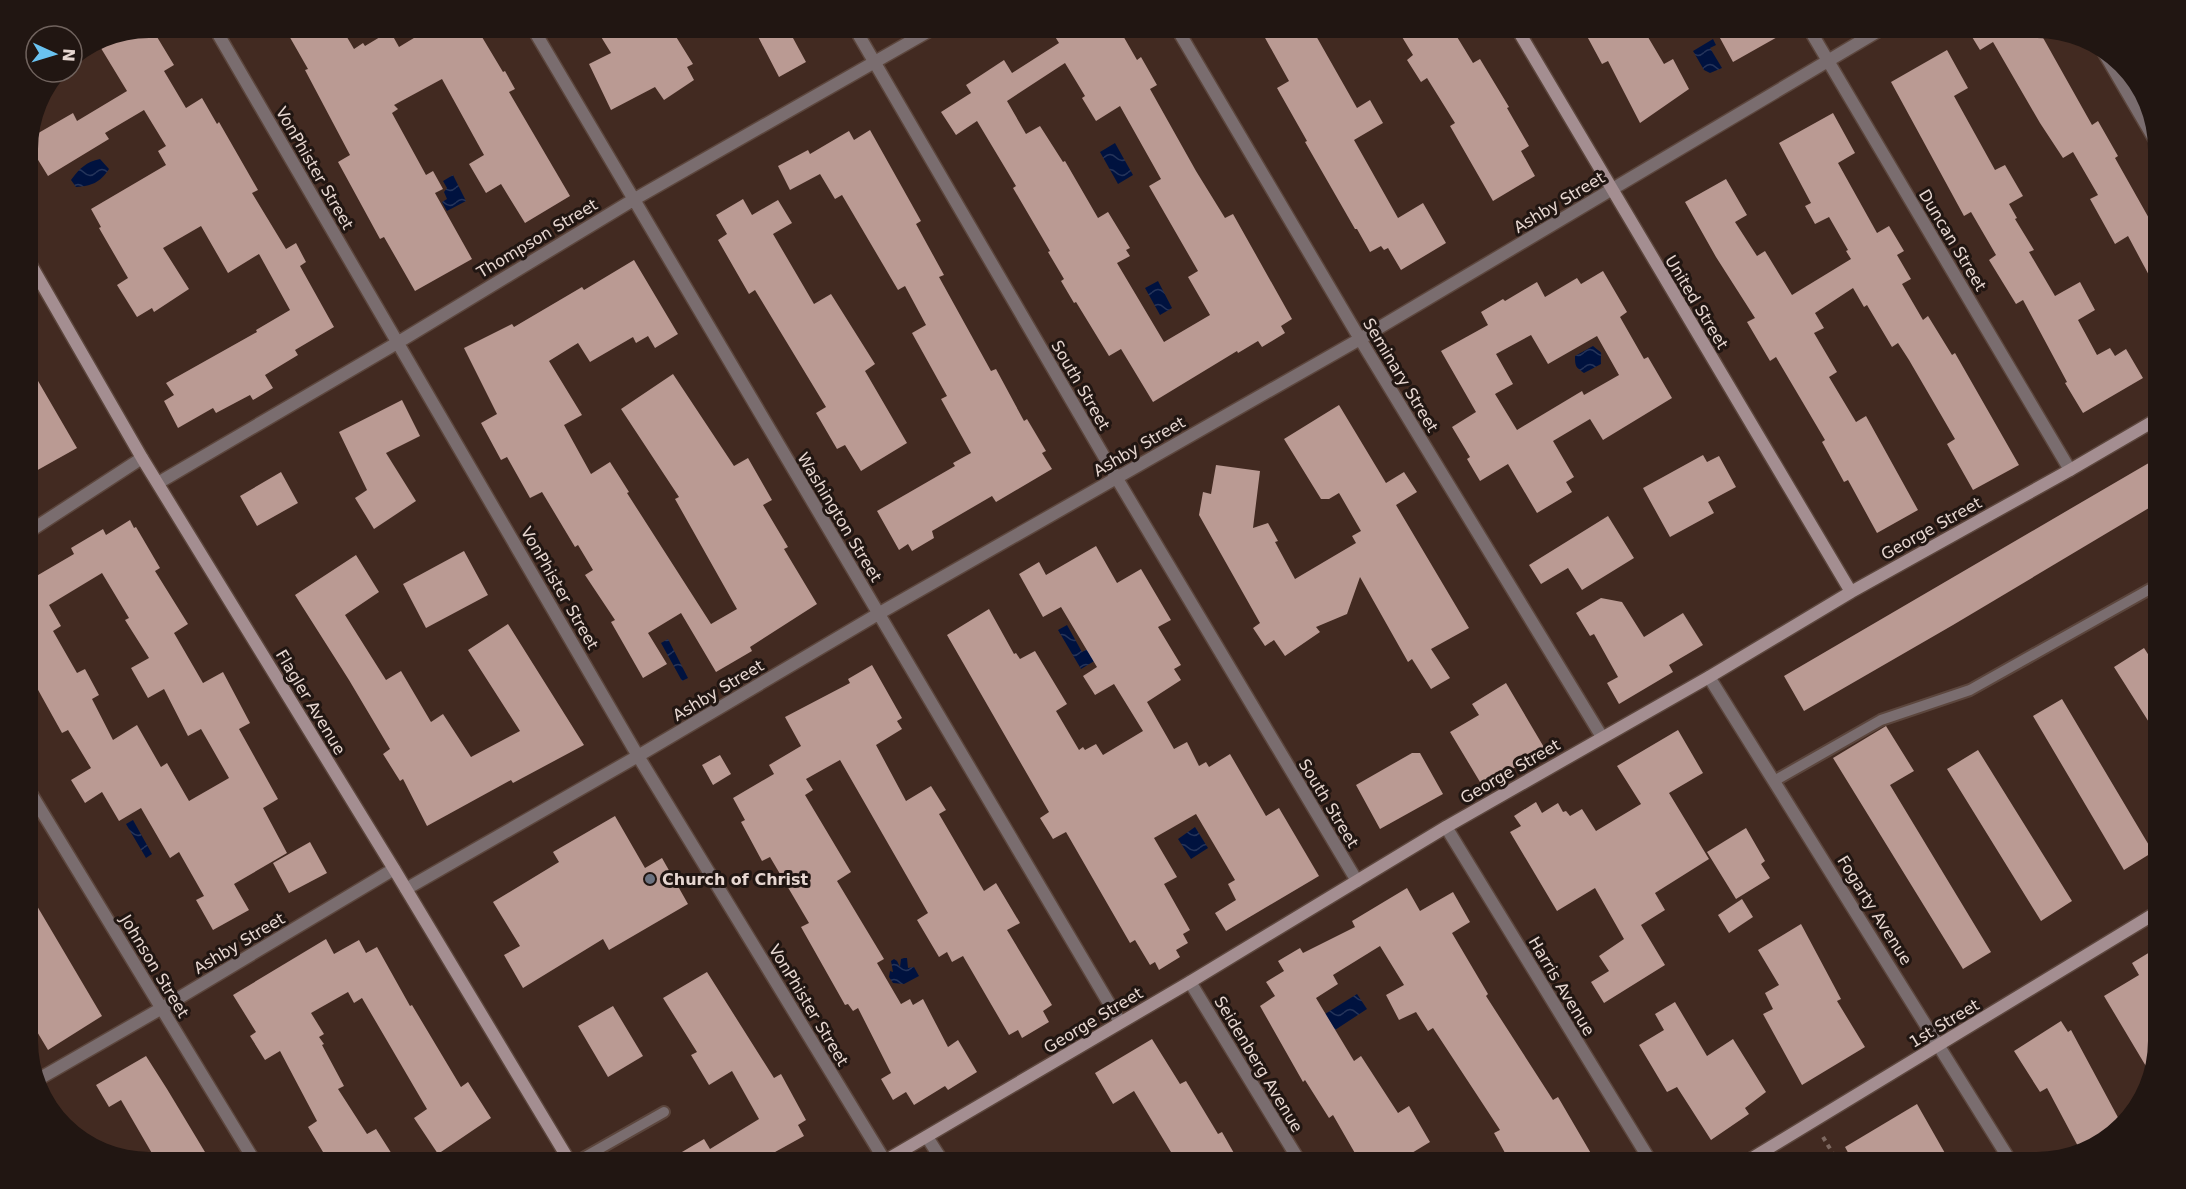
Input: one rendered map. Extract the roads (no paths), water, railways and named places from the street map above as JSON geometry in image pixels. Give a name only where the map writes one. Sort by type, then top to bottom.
[{"type":"street","name":"VonPhister Street","points":[[220,38],[638,756],[879,1152]]},
{"type":"street","name":"Washington Street","points":[[538,38],[1119,1022]]},
{"type":"street","name":"South Street","points":[[861,38],[1116,477],[1357,881]]},
{"type":"street","name":"Thompson Street","points":[[158,483],[397,343],[633,200],[917,38]]},
{"type":"street","name":"Seminary Street","points":[[1182,38],[1360,339],[1602,737]]},
{"type":"street","name":"United Street","points":[[1522,38],[1851,592]]},
{"type":"street","name":"Duncan Street","points":[[1814,38],[2070,470]]},
{"type":"street","name":"Ashby Street","points":[[406,889],[638,756],[878,614],[1360,339],[1867,38]]},
{"type":"street","points":[[2111,65],[2145,123]]},
{"type":"street","name":"Flagler Avenue","points":[[38,277],[142,458],[564,1152]]},
{"type":"street","name":"George Street","points":[[900,1152],[1191,982],[1446,827],[1709,677],[1851,592],[2148,424]]},
{"type":"street","points":[[38,526],[142,458]]},
{"type":"street","name":"Fogarty Avenue","points":[[1709,677],[2005,1152]]},
{"type":"street","name":"Johnson Street","points":[[38,805],[249,1152]]},
{"type":"street","name":"Harris Avenue","points":[[1446,827],[1645,1152]]},
{"type":"street","name":"Ashby Street","points":[[43,1076],[394,869]]},
{"type":"street","name":"1st Street","points":[[1763,1152],[2148,918]]},
{"type":"street","name":"Seidenberg Avenue","points":[[1191,982],[1294,1152]]},
{"type":"street","points":[[927,1137],[937,1152]]},
{"type":"lane","points":[[1774,781],[1881,720],[1970,690],[2148,590]]},
{"type":"lane","points":[[594,1152],[664,1112]]},
{"type":"water","points":[[1713,39],[1716,45],[1710,48],[1722,68],[1710,73],[1704,70],[1693,51]]},
{"type":"water","points":[[1115,143],[1133,175],[1118,184],[1100,152]]},
{"type":"water","points":[[100,159],[109,169],[106,174],[95,183],[76,187],[71,180],[77,172],[87,164]]},
{"type":"water","points":[[453,175],[466,201],[447,211],[442,202],[447,199],[444,192],[447,188],[443,181]]},
{"type":"water","points":[[1158,281],[1172,308],[1160,315],[1145,288]]},
{"type":"water","points":[[1593,346],[1601,353],[1601,364],[1584,373],[1576,366],[1575,356]]},
{"type":"water","points":[[1067,625],[1082,652],[1093,646],[1096,660],[1081,669],[1058,630]]},
{"type":"water","points":[[668,639],[688,678],[682,681],[661,643]]},
{"type":"water","points":[[133,820],[152,854],[146,858],[126,824]]},
{"type":"water","points":[[1195,827],[1208,848],[1191,859],[1178,839]]},
{"type":"water","points":[[907,958],[908,968],[914,967],[919,976],[904,984],[893,983],[889,977],[890,971],[893,972],[891,961],[894,959],[897,961],[900,967],[901,959]]},
{"type":"water","points":[[1357,994],[1367,1009],[1335,1030],[1325,1014]]},
{"type":"place","name":"Church of Christ","points":[[650,879]]}]
